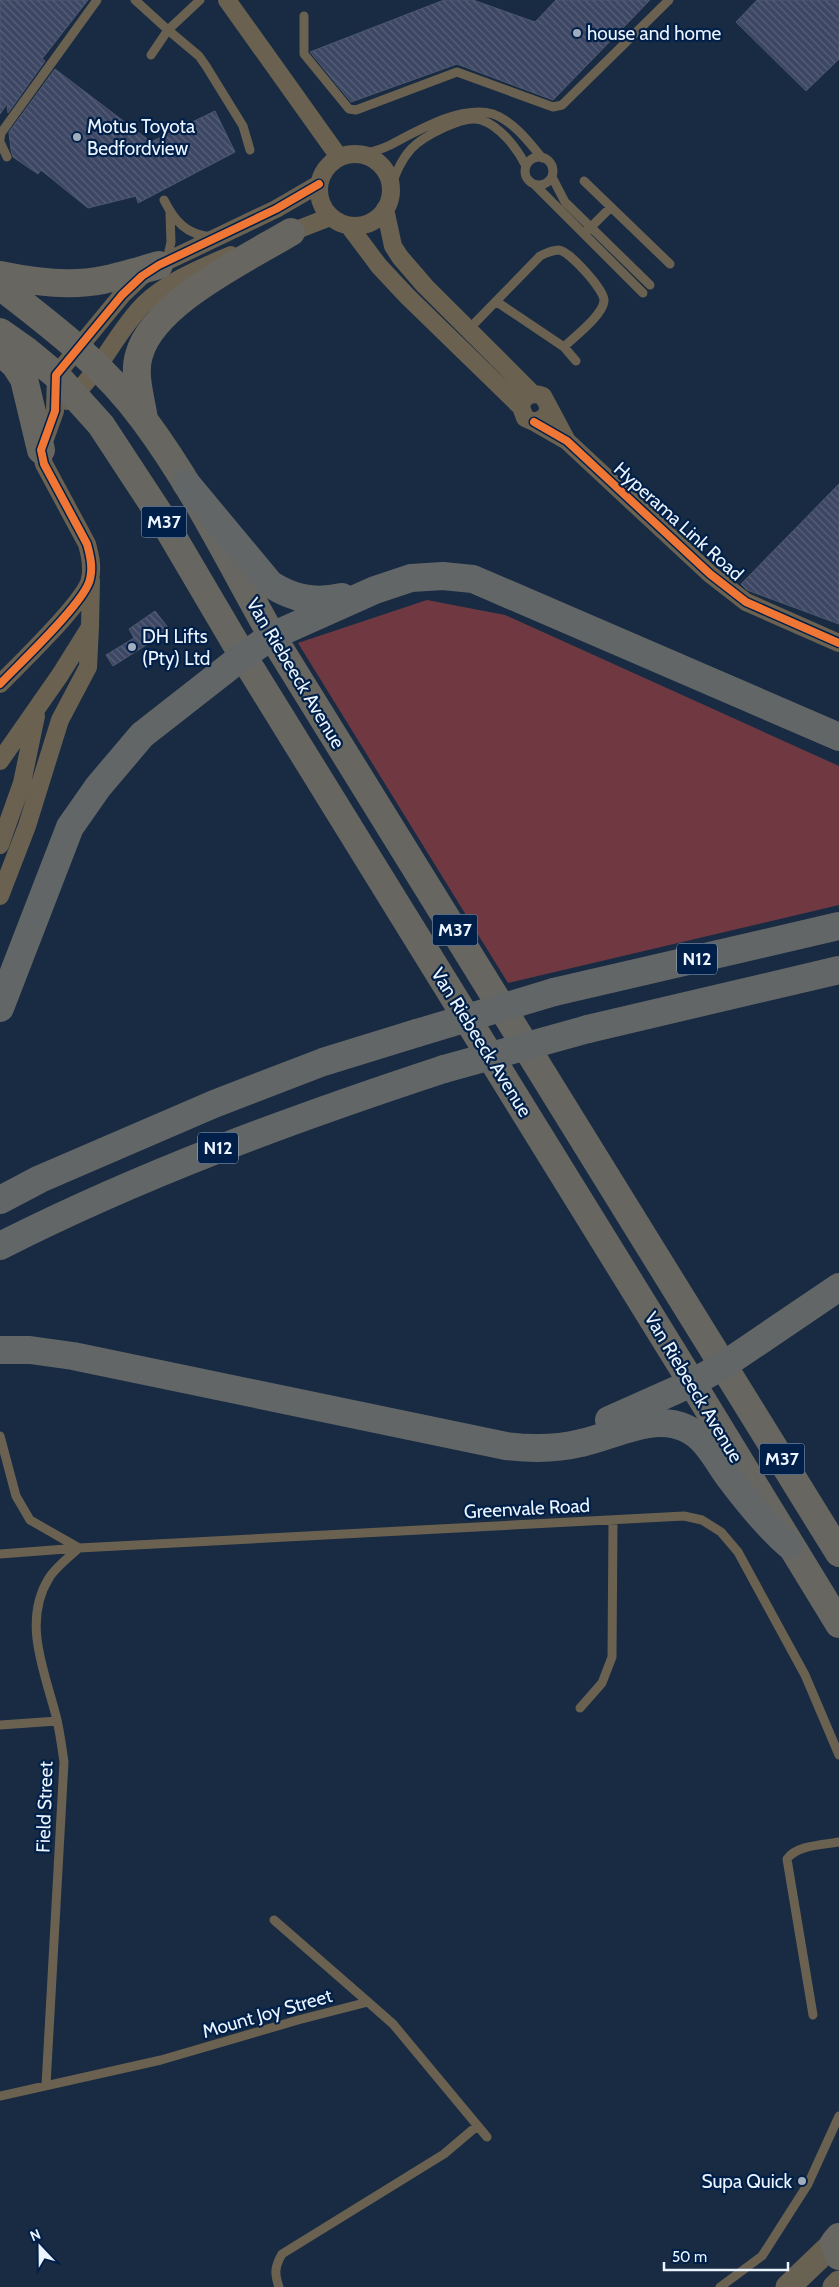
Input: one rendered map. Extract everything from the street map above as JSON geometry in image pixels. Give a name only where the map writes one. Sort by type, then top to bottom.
[{"type":"highway","points":[[186,483],[237,542],[256,569],[270,584],[286,594],[300,599],[322,599],[338,598],[375,590]]},
{"type":"highway","points":[[0,1008],[70,828],[98,787],[142,735],[243,656],[272,636],[375,590],[411,578],[427,576],[473,579],[839,737]]},
{"type":"highway","name":"N12","points":[[0,1200],[40,1179],[214,1104],[323,1062],[554,992],[839,926]]},
{"type":"highway","name":"N12","points":[[0,1246],[50,1221],[236,1140],[444,1069],[588,1029],[839,970]]},
{"type":"highway","points":[[528,1448],[587,1429],[692,1383],[724,1365],[839,1287]]},
{"type":"highway","points":[[0,1350],[30,1350],[73,1356],[497,1444],[528,1448],[581,1444],[641,1424],[674,1423],[688,1429],[705,1442],[769,1528],[789,1545]]},
{"type":"main road","points":[[144,420],[137,374],[138,356],[146,338],[156,324],[198,288],[291,232]]},
{"type":"main road","points":[[0,274],[27,280],[77,282],[102,280],[163,263]]},
{"type":"main road","name":"Van Riebeeck Avenue","points":[[0,286],[80,348],[144,420],[186,483],[272,636],[839,1553]]},
{"type":"main road","name":"Van Riebeeck Avenue","points":[[0,332],[56,375],[65,402],[101,425],[155,507],[243,656],[839,1624]]},
{"type":"main road","points":[[0,351],[15,365],[24,379],[41,450]]},
{"type":"main road","points":[[788,2287],[837,2245]]},
{"type":"main road","points":[[835,2287],[839,2283]]},
{"type":"street","points":[[227,0],[339,157]]},
{"type":"street","points":[[349,226],[370,223],[385,209],[390,198],[391,187],[388,176],[382,166],[372,158],[362,154],[350,154],[339,157],[329,164],[322,174],[319,184],[320,202],[330,217],[349,226],[379,266],[521,407],[525,418],[534,422],[544,418],[549,409],[547,400],[543,396],[533,394],[425,286],[400,257],[391,238],[385,209]]},
{"type":"street","points":[[56,375],[122,295],[142,276],[163,263],[276,209],[319,184]]},
{"type":"street","points":[[0,896],[27,826],[60,720],[88,666],[91,557],[87,544],[44,464],[41,450],[65,402],[98,368],[144,304],[167,287],[196,270],[248,247],[330,217]]},
{"type":"street","points":[[521,407],[524,398],[533,394]]},
{"type":"street","name":"Hyperama Link Road","points":[[549,409],[567,441]]},
{"type":"street","name":"Hyperama Link Road","points":[[534,422],[567,441],[710,574],[746,602],[839,643]]},
{"type":"street","points":[[0,684],[80,599],[90,578]]},
{"type":"street","points":[[0,761],[90,627]]},
{"type":"street","points":[[0,845],[22,783],[37,708]]},
{"type":"lane","points":[[7,158],[0,140],[1,132],[97,0]]},
{"type":"lane","points":[[135,0],[200,56],[243,126],[250,150]]},
{"type":"lane","points":[[151,55],[168,30],[200,0]]},
{"type":"lane","points":[[304,16],[304,54],[348,109],[356,110],[457,72],[553,107],[562,105],[669,0]]},
{"type":"lane","points":[[362,154],[386,147],[448,118],[466,112],[494,114],[528,141],[542,158],[552,166],[552,177],[565,202],[650,285]]},
{"type":"lane","points":[[391,187],[402,162],[413,148],[452,124],[469,119],[479,119],[497,129],[520,154],[526,166],[527,178],[642,293]]},
{"type":"lane","points":[[526,166],[532,159],[542,158]]},
{"type":"lane","points":[[534,185],[547,183],[552,177]]},
{"type":"lane","points":[[584,181],[670,264]]},
{"type":"lane","points":[[163,263],[171,242],[170,214],[164,200]]},
{"type":"lane","points":[[584,234],[610,208]]},
{"type":"lane","points":[[170,214],[189,232],[216,237]]},
{"type":"lane","points":[[468,330],[540,256],[550,251],[560,250],[570,256],[604,294],[604,302],[600,312],[564,347]]},
{"type":"lane","points":[[496,302],[564,347],[576,362]]},
{"type":"lane","points":[[0,1436],[16,1496],[30,1520],[79,1548]]},
{"type":"lane","name":"Greenvale Road","points":[[0,1554],[79,1548],[684,1516],[702,1520],[721,1532],[738,1552],[805,1675],[839,1754]]},
{"type":"lane","points":[[580,1708],[602,1683],[612,1657],[613,1520]]},
{"type":"lane","name":"Field Street","points":[[46,2085],[64,1762],[57,1721],[39,1652],[35,1619],[40,1598],[49,1577],[79,1548]]},
{"type":"lane","points":[[0,1725],[57,1721]]},
{"type":"lane","points":[[814,2015],[786,1859],[791,1853],[839,1842]]},
{"type":"lane","points":[[274,1920],[392,2024],[487,2137]]},
{"type":"lane","name":"Mount Joy Street","points":[[0,2096],[161,2060],[298,2020],[368,2002]]},
{"type":"lane","points":[[720,2287],[762,2256],[808,2184],[839,2116]]},
{"type":"lane","points":[[279,2287],[275,2276],[276,2264],[282,2254],[444,2154],[477,2126]]},
{"type":"shaded area","points":[[427,600],[505,615],[839,766],[839,905],[508,983],[298,643]]},
{"type":"building","points":[[0,0],[88,0],[42,59],[45,61],[8,113],[7,104],[0,114]]},
{"type":"building","points":[[444,0],[473,0],[535,22],[556,0],[650,0],[553,100],[457,64],[351,102],[310,52]]},
{"type":"building","points":[[757,0],[839,0],[839,59],[806,91],[736,22]]},
{"type":"building","name":"Motus Toyota Bedfordview","points":[[55,69],[151,142],[215,111],[235,152],[138,203],[136,196],[88,208],[41,170],[38,174],[13,157],[11,150],[9,132]]},
{"type":"building","points":[[839,484],[839,624],[747,590],[741,584]]},
{"type":"building","name":"DH Lifts (Pty) Ltd","points":[[155,611],[170,630],[113,666],[106,655],[134,638],[129,629]]},
{"type":"cycle path","points":[[0,684],[65,617],[86,589],[91,575],[91,561],[87,544],[44,464],[41,450],[55,411],[56,375],[122,295],[142,276],[159,265],[276,209],[319,184]]},
{"type":"cycle path","points":[[534,422],[567,441],[710,574],[746,602],[839,643]]},
{"type":"place","name":"house and home","points":[[577,33]]},
{"type":"place","name":"Motus Toyota Bedfordview","points":[[77,137]]},
{"type":"place","name":"DH Lifts (Pty) Ltd","points":[[132,647]]},
{"type":"place","name":"Supa Quick","points":[[802,2181]]}]
